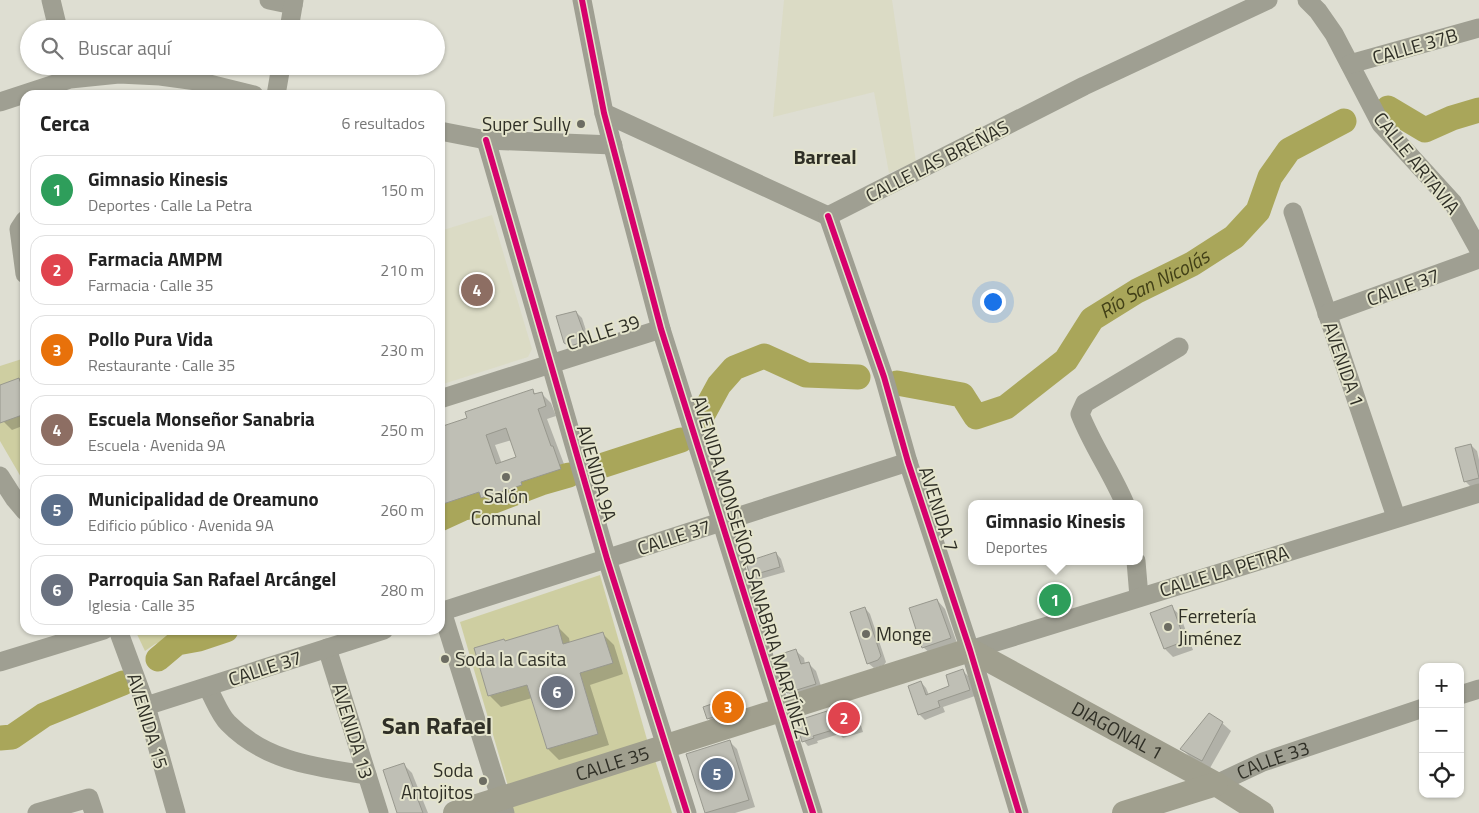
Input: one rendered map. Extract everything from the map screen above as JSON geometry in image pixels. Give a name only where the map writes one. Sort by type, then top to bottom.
[{"type":"main road","name":"CALLE 35","points":[[455,813],[503,806],[665,745],[970,650]]},
{"type":"main road","name":"DIAGONAL 1","points":[[970,650],[1216,784],[1262,813]]},
{"type":"main road","name":"CALLE 33","points":[[1124,813],[1216,784]]},
{"type":"street","points":[[51,0],[56,20]]},
{"type":"street","points":[[269,0],[293,3],[290,20]]},
{"type":"street","name":"AVENIDA MONSEÑOR SANABRIA MARTÍNEZ","points":[[582,0],[604,113],[661,329],[813,813]]},
{"type":"street","name":"CALLE LAS BREÑAS","points":[[828,216],[1084,86],[1268,0]]},
{"type":"street","name":"CALLE ARTAVIA","points":[[1307,0],[1318,11],[1334,34],[1381,124],[1453,203],[1479,250]]},
{"type":"street","name":"CALLE 37B","points":[[1350,64],[1479,28]]},
{"type":"street","points":[[28,90],[63,75]]},
{"type":"street","points":[[140,75],[160,76],[196,88],[213,90]]},
{"type":"street","points":[[277,90],[280,75]]},
{"type":"street","points":[[0,102],[20,93]]},
{"type":"street","points":[[604,113],[828,216]]},
{"type":"street","points":[[445,132],[486,140],[612,145]]},
{"type":"street","name":"AVENIDA 9A","points":[[486,140],[606,558],[687,813]]},
{"type":"street","name":"AVENIDA 1","points":[[1293,212],[1396,517]]},
{"type":"street","name":"AVENIDA 7","points":[[828,216],[884,377],[908,462],[970,650],[1019,813]]},
{"type":"street","name":"CALLE 37","points":[[1328,314],[1479,259]]},
{"type":"street","name":"CALLE 39","points":[[445,397],[661,329]]},
{"type":"street","points":[[1122,500],[1116,483],[1086,430],[1080,414],[1085,402],[1179,346]]},
{"type":"street","name":"CALLE 37","points":[[445,611],[908,462]]},
{"type":"street","points":[[3,487],[20,506]]},
{"type":"street","name":"CALLE LA PETRA","points":[[970,650],[1396,517],[1479,493]]},
{"type":"street","points":[[1136,565],[1139,597]]},
{"type":"street","points":[[445,625],[503,806]]},
{"type":"street","points":[[0,662],[88,635]]},
{"type":"street","name":"AVENIDA 15","points":[[120,635],[146,706],[176,813]]},
{"type":"street","name":"CALLE 37","points":[[146,706],[368,635]]},
{"type":"street","name":"AVENIDA 13","points":[[327,648],[379,813]]},
{"type":"street","points":[[207,687],[227,722],[255,746],[283,758],[307,765],[367,775]]},
{"type":"street","points":[[1464,694],[1479,689]]},
{"type":"street","name":"CALLE 33","points":[[1216,784],[1263,762],[1419,709]]},
{"type":"street","points":[[37,813],[91,805]]},
{"type":"shaded area","points":[[784,0],[892,0],[916,162],[889,173],[874,92],[773,117]]},
{"type":"shaded area","points":[[492,215],[532,349],[528,357],[445,383],[445,229]]},
{"type":"green space","points":[[20,360],[20,475],[0,441],[0,366]]},
{"type":"green space","points":[[600,575],[648,743],[508,786],[460,622]],"holes":[[[557,625],[563,644],[612,663],[580,673],[598,734],[547,749],[518,658],[520,687],[489,696],[474,648],[504,639],[509,656],[516,638]]]},
{"type":"green space","points":[[137,635],[179,635],[155,644],[145,651]]},
{"type":"green space","points":[[654,757],[672,813],[514,813],[511,804]]},
{"type":"building","points":[[576,311],[587,341],[570,346],[564,343],[556,316]]},
{"type":"building","points":[[19,378],[20,381],[20,416],[0,423],[0,385]]},
{"type":"building","points":[[533,389],[534,394],[542,392],[546,406],[538,409],[561,469],[521,482],[522,485],[481,498],[479,492],[445,503],[445,425],[467,418],[465,412]],"holes":[[[506,428],[516,457],[496,464],[486,435]]]},
{"type":"building","points":[[1471,444],[1479,478],[1464,482],[1455,448]]},
{"type":"building","points":[[776,552],[780,567],[750,576],[746,562]]},
{"type":"building","points":[[937,599],[951,638],[922,648],[909,608]]},
{"type":"building","name":"Ferretería Jiménez","points":[[1172,605],[1185,641],[1164,649],[1150,613]]},
{"type":"building","name":"Monge","points":[[865,607],[881,656],[878,660],[867,664],[850,612]]},
{"type":"building","points":[[558,625],[563,644],[603,632],[613,663],[580,673],[598,734],[547,749],[527,685],[488,696],[474,648]]},
{"type":"building","points":[[796,649],[801,664],[809,662],[816,684],[787,693],[775,656]]},
{"type":"building","points":[[963,669],[970,690],[938,701],[940,707],[918,715],[908,686],[921,681],[926,695],[949,686],[946,675]]},
{"type":"building","points":[[738,695],[742,708],[707,719],[703,707]]},
{"type":"building","points":[[852,703],[859,727],[837,734],[836,729],[813,736],[814,738],[802,742],[796,721]]},
{"type":"building","points":[[1209,713],[1223,722],[1202,761],[1180,749]]},
{"type":"building","points":[[730,740],[749,800],[705,813],[686,754]]},
{"type":"building","points":[[404,763],[423,813],[397,813],[383,770]]},
{"type":"waterway","name":"Río San Nicolás","points":[[1388,108],[1425,130],[1452,118],[1479,110]]},
{"type":"waterway","name":"Río San Nicolás","points":[[897,383],[962,395],[976,417],[1006,407],[1066,360],[1092,319],[1137,291],[1192,264],[1234,237],[1258,211],[1270,177],[1289,150],[1344,121]]},
{"type":"waterway","name":"Río San Nicolás","points":[[701,418],[719,385],[734,368],[764,356],[806,375],[858,377]]},
{"type":"waterway","name":"Río San Nicolás","points":[[604,465],[681,440]]},
{"type":"waterway","name":"Río San Nicolás","points":[[445,517],[464,508],[486,504],[541,483],[569,475]]},
{"type":"waterway","name":"Río San Nicolás","points":[[158,659],[177,643],[211,635]]},
{"type":"waterway","name":"Río San Nicolás","points":[[0,738],[12,737],[44,715],[123,683]]},
{"type":"cycle path","points":[[582,0],[604,113],[661,329],[813,813]]},
{"type":"cycle path","points":[[486,140],[607,559],[687,813]]},
{"type":"cycle path","points":[[828,216],[884,377],[908,462],[970,650],[1019,813]]},
{"type":"place","name":"Super Sully","points":[[581,124]]},
{"type":"place","name":"Escuela Monseñor Sanabria","points":[[477,290]]},
{"type":"place","name":"Salón Comunal","points":[[506,477]]},
{"type":"place","name":"Gimnasio Kinesis","points":[[1055,600]]},
{"type":"place","name":"Ferretería Jiménez","points":[[1168,627]]},
{"type":"place","name":"Monge","points":[[866,634]]},
{"type":"place","name":"Soda la Casita","points":[[445,659]]},
{"type":"place","name":"Parroquia San Rafael Arcángel","points":[[557,692]]},
{"type":"place","name":"Pollo Pura Vida","points":[[728,707]]},
{"type":"place","name":"Farmacia AMPM","points":[[844,718]]},
{"type":"place","name":"Municipalidad de Oreamuno","points":[[717,774]]},
{"type":"place","name":"Soda Antojitos","points":[[483,781]]},
{"type":"district","name":"Barreal","points":[[825,157]]},
{"type":"district","name":"San Rafael","points":[[437,726]]}]
